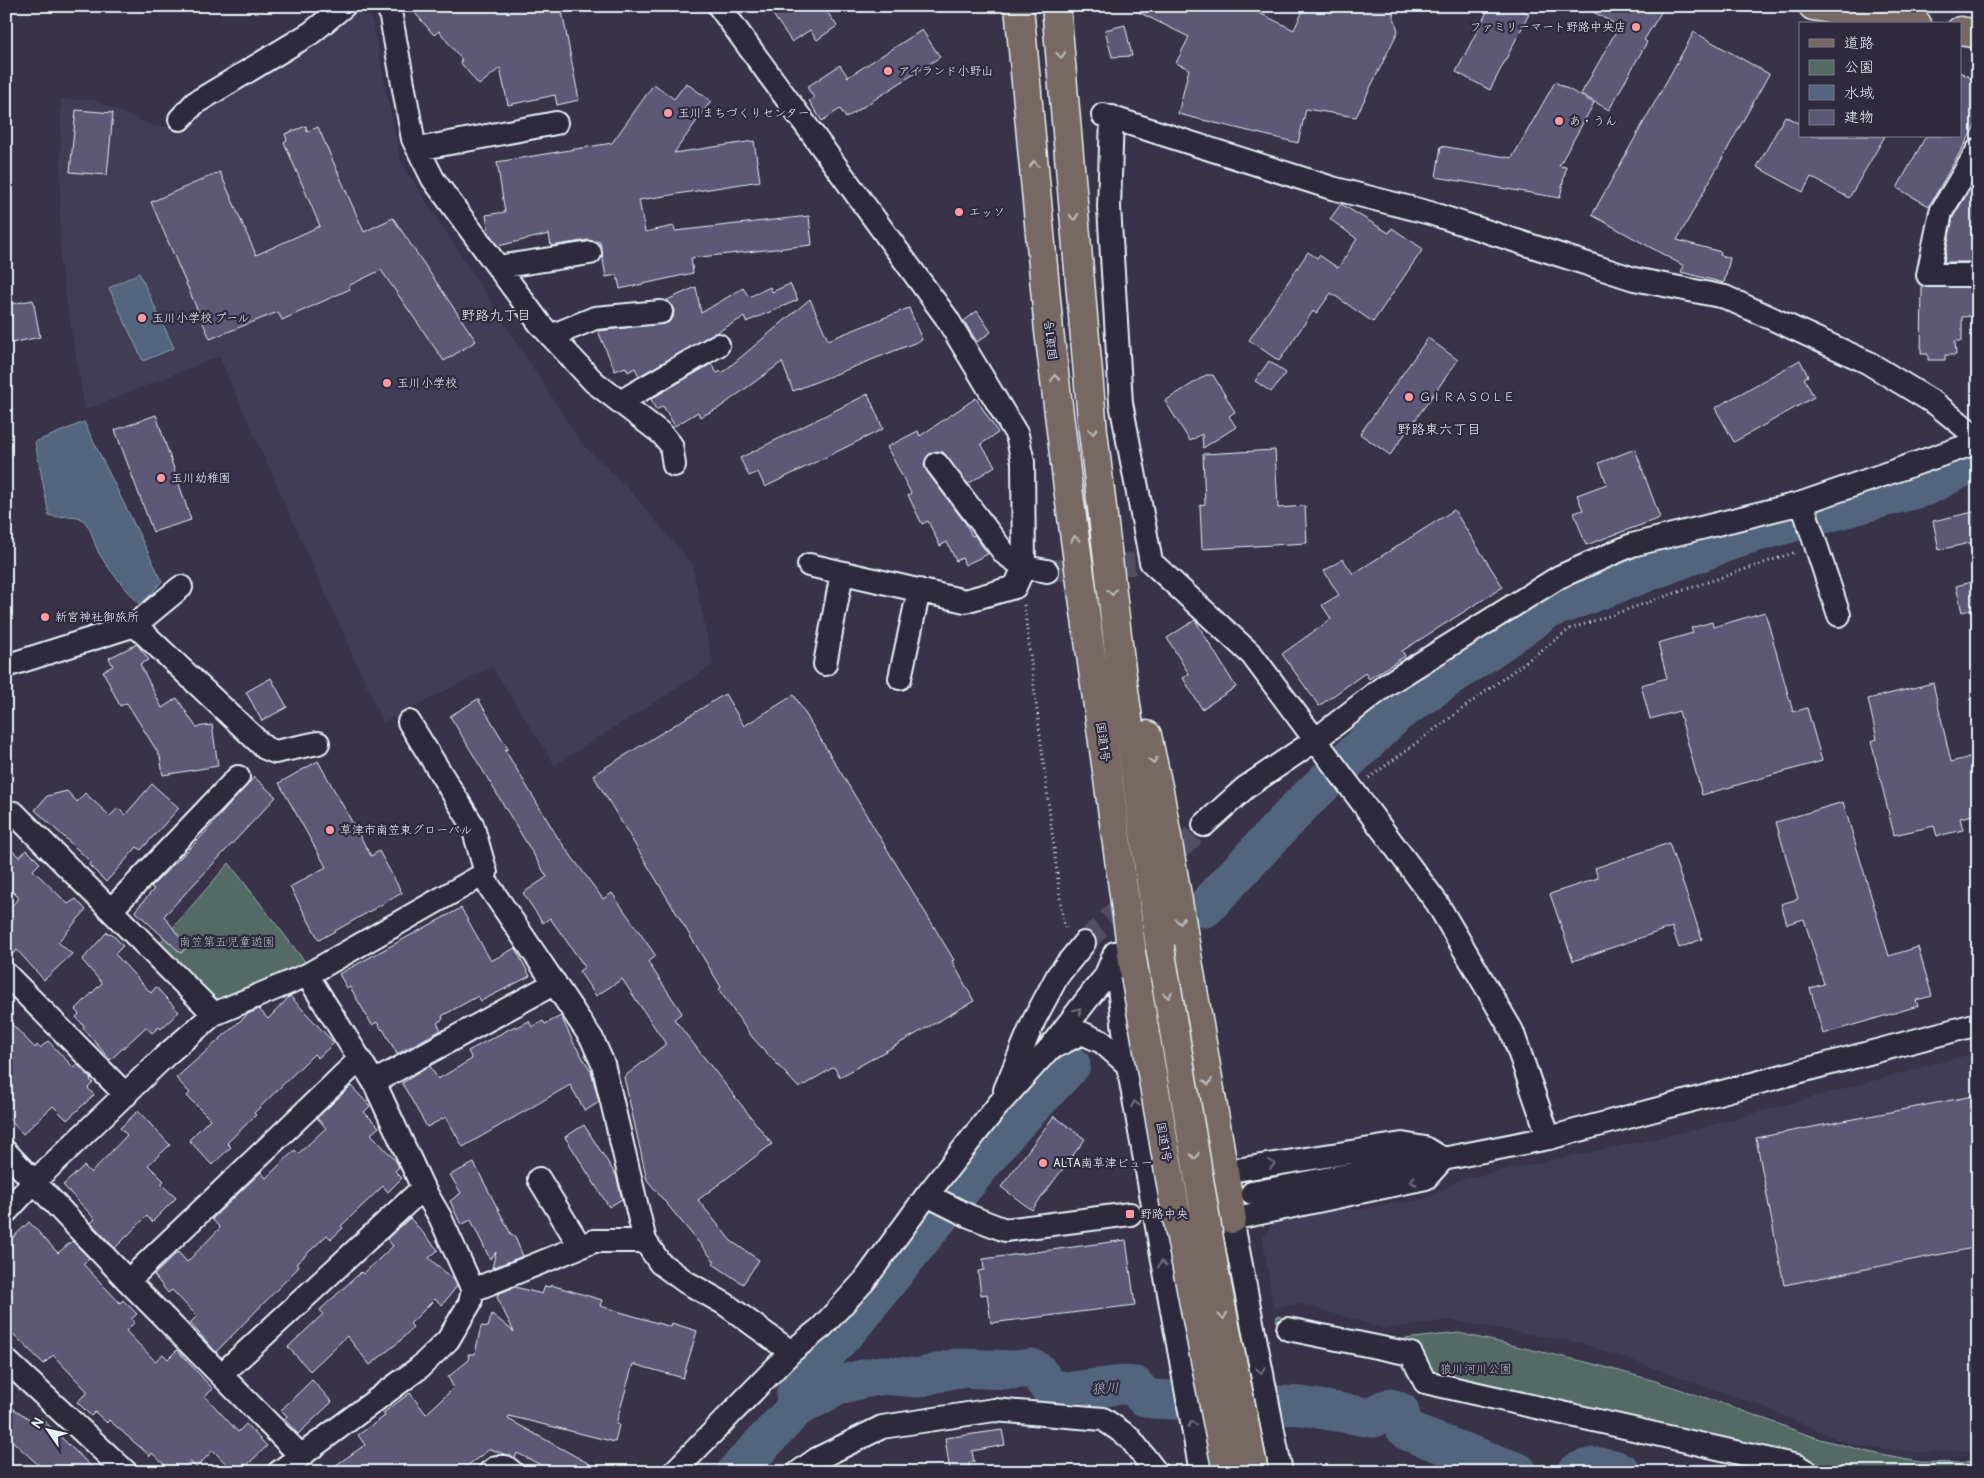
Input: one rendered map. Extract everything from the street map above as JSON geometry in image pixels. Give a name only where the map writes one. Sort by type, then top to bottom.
[{"type":"main road","name":"国道1号","points":[[1019,6],[1049,331],[1135,975],[1175,1207],[1227,1472]]},
{"type":"main road","points":[[1056,6],[1090,404],[1121,668],[1160,947],[1216,1280],[1254,1472]]},
{"type":"main road","points":[[1813,6],[1905,22]]},
{"type":"main road","points":[[1962,31],[1978,34]]},
{"type":"main road","points":[[1121,668],[1135,680],[1160,796],[1232,1219]]},
{"type":"main road","points":[[1094,674],[1084,702],[1115,953]]},
{"type":"street","points":[[180,119],[195,103],[311,33],[344,6]]},
{"type":"street","points":[[388,6],[412,139],[433,179],[540,324],[594,382],[662,434],[671,445],[674,465]]},
{"type":"street","points":[[719,6],[946,317],[1017,435],[1023,462],[1020,577]]},
{"type":"street","points":[[1204,825],[1245,788],[1334,766],[1386,685],[1558,578],[1632,545],[1802,503],[1978,440],[1936,404],[1868,362],[1725,297],[1634,279],[1430,213],[1332,188],[1107,116],[1109,207],[1121,403],[1147,562],[1252,655],[1334,766],[1437,903],[1512,1031],[1549,1138]]},
{"type":"street","points":[[418,149],[556,123]]},
{"type":"street","points":[[1978,150],[1941,212],[1928,275],[1978,276]]},
{"type":"street","points":[[498,267],[590,253]]},
{"type":"street","points":[[551,336],[595,318],[661,312]]},
{"type":"street","points":[[620,402],[718,345]]},
{"type":"street","points":[[1090,404],[1121,403]]},
{"type":"street","points":[[936,464],[1005,554],[1020,577]]},
{"type":"street","points":[[1802,503],[1838,615]]},
{"type":"street","points":[[809,565],[965,601],[1020,577],[1047,571]]},
{"type":"street","points":[[825,664],[842,572]]},
{"type":"street","points":[[6,666],[135,625],[181,586]]},
{"type":"street","points":[[900,678],[919,590]]},
{"type":"street","points":[[135,625],[265,748],[275,752],[318,743]]},
{"type":"street","points":[[6,1212],[35,1181],[165,1056],[214,1014],[307,975],[486,873],[472,824],[409,722]]},
{"type":"street","points":[[111,910],[238,777]]},
{"type":"street","points":[[6,814],[14,813],[214,1014]]},
{"type":"street","points":[[489,886],[592,1039],[603,1064],[645,1241],[660,1264],[686,1282],[725,1304],[791,1352]]},
{"type":"street","points":[[999,1104],[1034,1020],[1058,975],[1080,947]]},
{"type":"street","points":[[674,1472],[791,1352],[822,1327],[865,1280],[927,1195],[999,1104],[1048,1050],[1104,977],[1115,953]]},
{"type":"street","points":[[1115,953],[1128,1065],[1201,1472]]},
{"type":"street","points":[[6,974],[126,1095]]},
{"type":"street","points":[[279,1472],[419,1368],[448,1340],[470,1303],[473,1290],[440,1217],[423,1188],[374,1082],[307,975]]},
{"type":"street","points":[[374,1082],[555,983]]},
{"type":"street","points":[[1252,1193],[1549,1138],[1978,1024]]},
{"type":"street","points":[[1048,1050],[1082,1033],[1102,1042],[1128,1065]]},
{"type":"street","points":[[128,1281],[359,1060]]},
{"type":"street","points":[[1223,1172],[1402,1144],[1425,1148],[1442,1159]]},
{"type":"street","points":[[6,1152],[128,1281],[301,1456]]},
{"type":"street","points":[[1281,1472],[1232,1219],[1426,1178],[1442,1159]]},
{"type":"street","points":[[539,1179],[580,1246]]},
{"type":"street","points":[[221,1375],[423,1188]]},
{"type":"street","points":[[927,1195],[969,1216],[1005,1230],[1130,1214]]},
{"type":"street","points":[[473,1290],[594,1241],[645,1241]]},
{"type":"street","points":[[1288,1329],[1411,1354],[1426,1382],[1797,1466],[1807,1472]]},
{"type":"street","points":[[6,1360],[126,1472]]},
{"type":"street","points":[[798,1472],[818,1459],[882,1427],[994,1410],[1103,1419],[1129,1436],[1156,1472]]},
{"type":"street","points":[[490,1472],[497,1466],[512,1472]]},
{"type":"path","points":[[1334,766],[1570,629],[1804,550]]},
{"type":"path","points":[[1020,577],[1063,921],[1080,947]]},
{"type":"shaded area","name":"玉川小学校","points":[[356,6],[369,6],[401,162],[581,443],[627,487],[692,564],[713,665],[555,765],[492,667],[383,722],[219,356],[85,410],[60,264],[61,99],[93,100],[153,126],[179,127],[197,109],[325,34]]},
{"type":"shaded area","points":[[1978,1052],[1978,1450],[1915,1452],[1851,1445],[1755,1403],[1581,1343],[1450,1320],[1386,1329],[1302,1304],[1273,1308],[1263,1238],[1277,1217],[1355,1202],[1354,1210],[1426,1199],[1459,1180],[1686,1132]]},
{"type":"green space","name":"南笠第五児童遊園","points":[[229,863],[306,963],[221,999],[212,998],[157,946]]},
{"type":"green space","name":"狼川河川公園","points":[[1277,1316],[1386,1341],[1458,1333],[1590,1363],[1652,1380],[1816,1438],[1881,1455],[1919,1462],[1959,1463],[1978,1460],[1978,1472],[1786,1472],[1431,1390],[1408,1362],[1276,1331]]},
{"type":"water","name":"玉川小学校 プール","points":[[139,273],[174,348],[143,361],[109,288]]},
{"type":"water","points":[[84,422],[162,581],[141,606],[104,562],[89,528],[83,520],[71,516],[58,517],[49,515],[35,442]]},
{"type":"building","points":[[409,6],[561,6],[579,100],[557,105],[555,95],[508,105],[500,68],[479,85],[460,62],[462,60],[439,31],[434,35]]},
{"type":"building","points":[[767,6],[823,6],[837,26],[817,40],[810,30],[792,42]]},
{"type":"building","points":[[1126,6],[1245,6],[1294,30],[1305,6],[1391,6],[1398,31],[1356,117],[1306,109],[1298,143],[1178,114],[1189,69],[1176,63],[1189,37]]},
{"type":"building","points":[[1490,6],[1514,6],[1529,14],[1490,90],[1456,72]]},
{"type":"building","points":[[1582,6],[1665,6],[1644,40],[1647,42],[1609,110],[1581,94],[1619,26]]},
{"type":"building","points":[[1125,25],[1132,56],[1112,57],[1105,30]]},
{"type":"building","name":"アイランド小野山","points":[[922,30],[940,57],[846,118],[840,109],[822,121],[809,101],[814,98],[807,87],[840,65],[848,77]]},
{"type":"building","points":[[1694,32],[1769,74],[1677,240],[1721,252],[1720,255],[1730,258],[1724,283],[1681,272],[1684,266],[1592,215]]},
{"type":"building","points":[[1962,73],[1978,82],[1978,121],[1929,206],[1897,188],[1925,138],[1962,138]]},
{"type":"building","points":[[1555,82],[1594,103],[1559,166],[1566,167],[1560,198],[1436,177],[1441,146],[1512,158]]},
{"type":"building","points":[[686,83],[711,101],[674,153],[754,141],[760,181],[639,200],[645,232],[674,226],[675,231],[809,216],[812,245],[691,258],[693,273],[620,289],[617,275],[606,277],[600,242],[588,240],[551,246],[549,234],[498,246],[489,233],[486,215],[505,212],[497,162],[612,143],[654,84],[674,99]]},
{"type":"building","points":[[76,110],[113,113],[107,175],[70,172]]},
{"type":"building","points":[[1785,116],[1799,123],[1799,138],[1884,138],[1849,198],[1811,177],[1803,192],[1757,167]]},
{"type":"building","name":"玉川小学校","points":[[306,126],[307,132],[318,127],[364,232],[393,218],[476,341],[444,361],[381,270],[348,286],[350,289],[282,320],[278,312],[210,339],[151,202],[220,172],[256,255],[320,226],[284,142],[287,140],[285,134]]},
{"type":"building","points":[[1978,176],[1978,262],[1944,262],[1953,217]]},
{"type":"building","points":[[1341,204],[1389,233],[1392,228],[1423,249],[1373,322],[1331,293],[1316,314],[1313,311],[1279,361],[1249,340],[1308,252],[1317,258],[1319,255],[1338,268],[1357,239],[1330,219]]},
{"type":"building","points":[[790,284],[798,300],[746,322],[744,317],[639,376],[635,368],[628,372],[626,367],[615,371],[598,331],[668,323],[673,318],[674,311],[672,305],[667,300],[696,287],[701,313],[743,288],[749,297],[770,287],[772,292]]},
{"type":"building","points":[[1922,286],[1978,288],[1978,315],[1962,317],[1962,341],[1955,341],[1956,355],[1945,355],[1945,360],[1928,360],[1928,354],[1921,354]]},
{"type":"building","points":[[810,299],[828,340],[909,308],[922,340],[793,391],[782,362],[719,408],[700,417],[698,412],[675,426],[663,406],[656,410],[651,399],[711,364],[717,373],[721,371],[722,373]]},
{"type":"building","points":[[33,300],[40,337],[6,344],[6,305]]},
{"type":"building","points":[[977,311],[991,332],[977,342],[964,321]]},
{"type":"building","name":"ＧＩＲＡＳＯＬＥ","points":[[1428,338],[1458,360],[1390,455],[1360,434]]},
{"type":"building","points":[[1800,360],[1808,376],[1804,378],[1814,397],[1734,442],[1715,408]]},
{"type":"building","points":[[1269,361],[1286,373],[1271,392],[1255,381]]},
{"type":"building","points":[[1206,375],[1213,375],[1235,412],[1229,416],[1236,427],[1203,448],[1202,434],[1190,441],[1165,401]]},
{"type":"building","points":[[868,394],[883,429],[765,487],[758,472],[749,476],[740,458]]},
{"type":"building","points":[[976,398],[998,433],[981,444],[995,466],[968,484],[943,452],[936,451],[930,453],[924,465],[927,472],[966,524],[972,536],[974,535],[988,554],[965,565],[962,558],[956,561],[947,542],[940,546],[928,521],[922,524],[908,495],[911,493],[887,447],[918,431],[920,436]]},
{"type":"building","name":"玉川幼稚園","points":[[156,415],[191,520],[153,532],[115,430]]},
{"type":"building","points":[[1635,449],[1660,518],[1586,545],[1574,513],[1583,510],[1577,495],[1607,484],[1599,463]]},
{"type":"building","points":[[1275,450],[1278,508],[1305,506],[1307,543],[1202,549],[1200,505],[1205,504],[1203,454]]},
{"type":"building","points":[[1454,510],[1503,587],[1402,651],[1405,656],[1369,679],[1365,673],[1319,706],[1282,654],[1331,619],[1322,605],[1339,595],[1324,571],[1343,559],[1353,574]]},
{"type":"building","points":[[1978,511],[1978,541],[1939,550],[1933,521]]},
{"type":"building","points":[[1978,580],[1978,608],[1962,612],[1956,586]]},
{"type":"building","points":[[1765,612],[1793,712],[1807,708],[1822,761],[1702,795],[1679,711],[1650,719],[1641,685],[1667,678],[1658,643],[1693,633],[1691,628],[1712,622],[1713,627]]},
{"type":"building","points":[[1195,620],[1236,687],[1202,709],[1183,678],[1189,674],[1167,638]]},
{"type":"building","points":[[137,644],[149,660],[140,664],[162,708],[177,698],[196,727],[212,725],[218,766],[163,775],[160,756],[127,703],[120,706],[103,671],[113,666],[109,658]]},
{"type":"building","points":[[271,678],[287,707],[262,721],[246,692]]},
{"type":"building","points":[[1933,683],[1951,762],[1978,755],[1978,814],[1960,818],[1963,830],[1937,836],[1934,826],[1894,835],[1871,741],[1877,739],[1868,699]]},
{"type":"building","points":[[725,694],[744,726],[794,695],[954,960],[952,961],[974,1001],[840,1077],[834,1067],[799,1088],[752,1037],[719,990],[721,987],[593,775]]},
{"type":"building","points":[[478,699],[508,749],[505,750],[558,838],[603,899],[612,893],[656,956],[648,962],[682,1013],[674,1019],[772,1144],[698,1200],[731,1241],[759,1260],[743,1284],[713,1264],[715,1262],[647,1180],[624,1077],[666,1044],[622,979],[596,996],[579,971],[585,967],[550,918],[543,923],[523,893],[547,877],[450,716]]},
{"type":"building","name":"草津市南笠東グローバル","points":[[318,761],[371,856],[379,851],[402,893],[319,940],[290,887],[326,867],[279,783]]},
{"type":"building","points":[[254,777],[276,797],[164,916],[187,947],[181,953],[135,911],[154,889],[151,887],[201,837]]},
{"type":"building","points":[[152,784],[179,808],[141,850],[137,847],[106,882],[89,865],[91,862],[35,810],[47,796],[67,791],[77,802],[85,793],[110,816],[118,808],[125,815]]},
{"type":"building","points":[[1843,802],[1889,956],[1918,947],[1932,996],[1916,1000],[1918,1006],[1823,1034],[1810,988],[1824,984],[1804,919],[1787,924],[1781,904],[1798,899],[1776,822]]},
{"type":"building","points":[[1669,843],[1702,939],[1679,948],[1672,927],[1573,961],[1550,894],[1598,878],[1595,868]]},
{"type":"building","points":[[6,844],[19,857],[27,850],[40,863],[33,870],[68,904],[76,899],[86,910],[58,942],[72,954],[44,980],[17,950],[6,960],[6,912],[19,898],[6,885]]},
{"type":"building","points":[[461,908],[491,961],[515,948],[530,976],[481,1001],[478,996],[442,1016],[443,1019],[437,1023],[441,1030],[397,1054],[383,1029],[377,1022],[372,1025],[350,987],[347,988],[339,974]]},
{"type":"building","points":[[107,932],[111,933],[123,946],[115,954],[151,993],[156,987],[179,1012],[161,1029],[159,1027],[152,1033],[146,1027],[110,1060],[83,1028],[84,1026],[76,1017],[79,1014],[75,1010],[102,983],[82,960]]},
{"type":"building","points":[[290,996],[334,1043],[318,1058],[314,1054],[254,1113],[256,1115],[227,1143],[231,1147],[212,1165],[189,1140],[210,1119],[187,1096],[190,1093],[176,1078],[248,1014],[259,1009],[268,1019]]},
{"type":"building","points":[[561,1016],[573,1042],[591,1071],[599,1102],[585,1111],[570,1085],[463,1147],[446,1117],[427,1127],[402,1083],[430,1066],[438,1079],[472,1059],[468,1051],[515,1026],[516,1028],[529,1021],[532,1027],[543,1021],[545,1024]]},
{"type":"building","points":[[6,1018],[35,1048],[37,1045],[40,1048],[48,1041],[74,1068],[78,1065],[91,1079],[93,1083],[88,1088],[94,1095],[67,1120],[53,1106],[23,1134],[6,1116]]},
{"type":"building","points":[[351,1086],[370,1106],[364,1112],[379,1127],[371,1134],[396,1161],[399,1167],[395,1171],[402,1178],[388,1192],[383,1186],[341,1226],[343,1228],[331,1239],[327,1235],[296,1264],[299,1267],[216,1352],[190,1323],[197,1316],[172,1290],[168,1293],[154,1275],[178,1252],[187,1262],[220,1228],[212,1219],[261,1172],[266,1178],[295,1150],[298,1154],[326,1128],[317,1118]]},
{"type":"building","points":[[1978,1095],[1978,1247],[1784,1285],[1756,1138]]},
{"type":"building","points":[[138,1111],[170,1145],[148,1165],[164,1181],[161,1184],[176,1198],[152,1222],[147,1216],[115,1248],[91,1223],[95,1219],[63,1185],[84,1166],[91,1173],[127,1135],[120,1128]]},
{"type":"building","name":"ALTA南草津ビュー","points":[[1054,1116],[1085,1139],[1032,1210],[1001,1187]]},
{"type":"building","points":[[584,1125],[616,1175],[622,1199],[609,1207],[565,1137]]},
{"type":"building","points":[[474,1163],[512,1236],[514,1235],[523,1256],[492,1268],[496,1252],[490,1259],[471,1220],[461,1225],[450,1201],[461,1193],[450,1175]]},
{"type":"building","points":[[410,1218],[438,1250],[429,1258],[454,1280],[457,1286],[442,1305],[435,1299],[410,1324],[413,1327],[400,1341],[370,1365],[347,1336],[310,1371],[288,1347],[323,1314],[320,1310],[361,1272],[363,1274],[393,1246],[387,1239]]},
{"type":"building","points":[[29,1222],[58,1253],[72,1241],[89,1258],[83,1264],[120,1303],[123,1300],[137,1314],[131,1319],[135,1322],[126,1331],[155,1361],[163,1354],[168,1359],[177,1350],[213,1389],[205,1396],[238,1432],[246,1424],[267,1446],[246,1466],[245,1464],[238,1469],[234,1464],[230,1468],[213,1450],[196,1468],[190,1461],[180,1472],[172,1472],[152,1453],[150,1456],[109,1420],[107,1423],[95,1412],[91,1416],[77,1402],[88,1392],[53,1355],[44,1364],[6,1327],[6,1244]]},
{"type":"building","points":[[1126,1240],[1135,1305],[991,1323],[987,1294],[981,1295],[978,1271],[984,1270],[983,1259]]},
{"type":"building","points":[[551,1285],[602,1300],[600,1306],[671,1327],[672,1323],[697,1331],[683,1378],[633,1364],[616,1424],[619,1425],[615,1442],[509,1416],[508,1419],[604,1472],[555,1472],[517,1453],[515,1458],[490,1449],[459,1472],[326,1472],[365,1445],[358,1435],[385,1416],[383,1413],[410,1393],[426,1414],[454,1388],[448,1377],[469,1360],[468,1354],[475,1354],[481,1326],[488,1327],[492,1314],[514,1332],[497,1297],[498,1294],[515,1287],[542,1294],[545,1286],[550,1287]]},
{"type":"building","points":[[312,1380],[332,1402],[298,1434],[284,1419],[287,1416],[281,1410]]},
{"type":"building","points":[[6,1404],[36,1423],[41,1418],[97,1472],[46,1472],[6,1435]]},
{"type":"building","points":[[1002,1430],[1005,1445],[972,1451],[974,1462],[969,1463],[970,1472],[950,1472],[945,1438]]},
{"type":"waterway","points":[[1205,908],[1301,805],[1397,713],[1547,610],[1743,536],[1927,486],[1978,460]]},
{"type":"waterway","points":[[795,1409],[796,1391],[805,1376],[852,1325],[1006,1134],[1071,1065]]},
{"type":"waterway","name":"狼川","points":[[736,1472],[795,1409],[839,1385],[883,1375],[918,1378],[956,1368],[1014,1370],[1031,1368],[1037,1371],[1048,1386],[1058,1390],[1072,1391],[1122,1385],[1135,1386],[1143,1396],[1153,1399],[1301,1406],[1373,1418],[1383,1410],[1391,1408],[1400,1412],[1403,1426],[1409,1432],[1518,1472]]},
{"type":"waterway","name":"狼川","points":[[1577,1472],[1599,1467],[1621,1472]]},
{"type":"tunnel","points":[[1047,571],[1142,563]]},
{"type":"tunnel","points":[[1084,943],[1204,825]]},
{"type":"place","name":"ファミリーマート野路中央店","points":[[1636,27]]},
{"type":"place","name":"アイランド小野山","points":[[888,71]]},
{"type":"place","name":"玉川まちづくりセンター","points":[[668,113]]},
{"type":"place","name":"あ・うん","points":[[1559,121]]},
{"type":"place","name":"エッソ","points":[[959,212]]},
{"type":"place","name":"玉川小学校 プール","points":[[142,318]]},
{"type":"place","name":"玉川小学校","points":[[387,383]]},
{"type":"place","name":"ＧＩＲＡＳＯＬＥ","points":[[1409,397]]},
{"type":"place","name":"玉川幼稚園","points":[[161,478]]},
{"type":"place","name":"新宮神社御旅所","points":[[45,617]]},
{"type":"place","name":"草津市南笠東グローバル","points":[[330,830]]},
{"type":"place","name":"ALTA南草津ビュー","points":[[1043,1163]]},
{"type":"place","name":"野路中央","points":[[1130,1214]]},
{"type":"district","name":"野路九丁目","points":[[496,315]]},
{"type":"district","name":"野路東六丁目","points":[[1439,429]]}]
